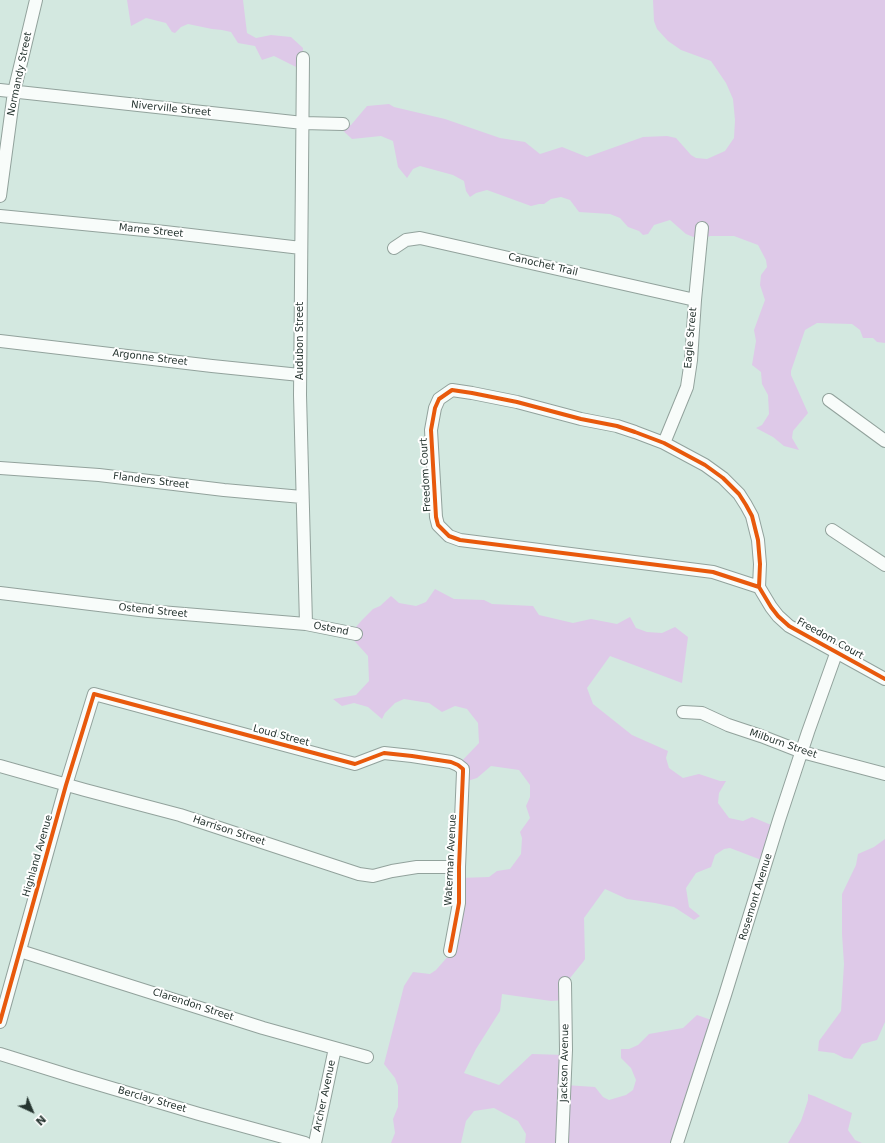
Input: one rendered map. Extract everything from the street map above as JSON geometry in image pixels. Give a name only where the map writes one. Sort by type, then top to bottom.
[{"type":"street","name":"Normandy Street","points":[[0,196],[14,92],[36,0]]},
{"type":"street","name":"Audubon Street","points":[[303,58],[300,374],[306,624]]},
{"type":"street","name":"Niverville Street","points":[[0,90],[302,123],[343,124]]},
{"type":"street","name":"Marne Street","points":[[0,216],[165,232],[301,248]]},
{"type":"street","name":"Eagle Street","points":[[664,443],[687,387],[691,360],[702,228]]},
{"type":"street","name":"Canochet Trail","points":[[394,248],[406,240],[420,238],[695,300]]},
{"type":"street","name":"Argonne Street","points":[[0,341],[212,366],[300,374]]},
{"type":"street","name":"Freedom Court","points":[[759,587],[712,572],[460,540],[449,536],[438,525],[436,517],[431,430],[435,408],[439,399],[452,390],[517,402],[581,419],[617,426],[664,443],[692,457],[723,478],[740,494],[746,504],[756,528],[758,540],[759,587],[771,607],[789,626],[837,651],[885,679]]},
{"type":"street","points":[[828,400],[885,440]]},
{"type":"street","name":"Flanders Street","points":[[0,468],[99,475],[224,490],[302,497]]},
{"type":"street","points":[[832,530],[885,565]]},
{"type":"street","name":"Ostend Street","points":[[0,593],[148,611],[306,624]]},
{"type":"street","name":"Ostend","points":[[306,624],[356,634]]},
{"type":"street","name":"Rosemont Avenue","points":[[677,1143],[725,996],[779,820],[837,651]]},
{"type":"street","name":"Loud Street","points":[[94,694],[355,764],[384,754],[412,756],[451,762],[463,769]]},
{"type":"street","name":"Highland Avenue","points":[[0,1022],[66,785],[94,694]]},
{"type":"street","name":"Milburn Street","points":[[683,712],[702,714],[802,752],[885,774]]},
{"type":"street","name":"Harrison Street","points":[[0,766],[180,815],[360,874],[373,876],[417,867],[459,867]]},
{"type":"street","name":"Waterman Avenue","points":[[450,951],[459,903],[463,769]]},
{"type":"street","name":"Clarendon Street","points":[[20,951],[263,1028],[367,1057]]},
{"type":"street","name":"Jackson Avenue","points":[[562,1143],[566,1050],[565,983]]},
{"type":"street","name":"Archer Avenue","points":[[315,1143],[335,1048]]},
{"type":"street","name":"Berclay Street","points":[[0,1054],[185,1110],[305,1143]]},
{"type":"shaded area","points":[[127,0],[243,0],[247,33],[256,38],[271,35],[291,37],[303,48],[302,70],[274,56],[262,60],[255,46],[238,43],[231,32],[188,24],[181,27],[175,33],[172,32],[166,23],[146,18],[131,26]]},
{"type":"shaded area","points":[[653,0],[885,0],[885,343],[877,342],[873,338],[863,338],[860,330],[852,324],[817,323],[805,330],[791,371],[791,375],[808,413],[793,431],[792,438],[799,450],[784,446],[773,437],[756,428],[762,425],[769,414],[768,395],[762,384],[761,372],[752,365],[756,341],[754,330],[765,300],[760,285],[761,275],[767,267],[766,260],[758,245],[734,236],[710,236],[701,240],[686,234],[670,220],[654,225],[648,234],[643,235],[639,231],[628,227],[620,218],[610,214],[579,212],[570,200],[561,197],[551,199],[544,204],[531,206],[487,190],[476,193],[470,197],[466,191],[464,181],[453,175],[420,166],[413,169],[407,178],[398,167],[393,141],[381,136],[352,139],[339,127],[351,125],[367,106],[389,104],[394,107],[445,119],[500,138],[525,142],[540,154],[562,147],[587,157],[643,137],[667,136],[676,138],[691,155],[696,158],[707,159],[725,151],[734,138],[735,120],[733,99],[726,83],[711,61],[681,50],[668,41],[657,29],[654,21]]},
{"type":"shaded area","points":[[435,589],[454,599],[484,600],[492,604],[533,606],[539,615],[573,623],[591,619],[617,624],[630,617],[636,628],[647,632],[662,633],[675,627],[688,637],[682,683],[610,656],[587,688],[593,704],[632,735],[668,751],[666,758],[669,768],[683,778],[699,774],[720,781],[726,781],[719,793],[718,803],[729,818],[743,821],[752,817],[776,827],[764,861],[730,848],[724,849],[715,855],[711,867],[696,873],[686,888],[689,907],[700,916],[694,920],[674,907],[627,899],[605,889],[584,918],[585,959],[566,983],[565,1000],[551,1001],[502,994],[500,1011],[476,1049],[464,1073],[499,1085],[532,1054],[565,1055],[565,1085],[595,1087],[603,1097],[609,1100],[626,1095],[633,1090],[636,1080],[631,1068],[621,1058],[621,1049],[629,1049],[638,1045],[649,1034],[683,1028],[697,1015],[717,1022],[678,1143],[525,1143],[526,1134],[518,1121],[494,1108],[474,1111],[466,1121],[461,1143],[391,1143],[395,1133],[393,1119],[398,1107],[398,1086],[395,1078],[384,1064],[404,986],[413,972],[430,974],[436,970],[450,954],[459,878],[489,877],[497,871],[510,869],[521,854],[522,838],[520,832],[530,818],[526,806],[530,797],[530,785],[519,770],[491,766],[477,778],[464,782],[458,765],[479,743],[478,723],[467,709],[455,706],[442,712],[429,703],[404,699],[395,703],[385,713],[382,719],[368,707],[354,703],[342,706],[333,699],[356,695],[369,681],[368,656],[349,635],[362,620],[373,609],[380,606],[391,596],[399,603],[416,606],[426,602]]},
{"type":"shaded area","points":[[885,839],[885,1022],[877,1040],[862,1044],[852,1059],[844,1058],[834,1053],[818,1051],[819,1041],[841,1011],[844,964],[842,894],[856,865],[858,854],[874,847]]},
{"type":"shaded area","points":[[808,1094],[852,1113],[848,1130],[855,1140],[862,1143],[788,1143],[801,1121],[808,1100]]},
{"type":"cycle path","points":[[759,587],[713,572],[460,540],[449,536],[438,525],[436,517],[431,430],[435,408],[439,399],[452,390],[472,393],[517,402],[581,419],[617,426],[664,443],[705,465],[723,478],[739,494],[752,516],[758,540],[760,564],[759,587],[778,616],[789,626],[885,679]]},
{"type":"cycle path","points":[[0,1022],[66,785],[94,694],[355,764],[384,753],[451,762],[458,765],[463,769],[459,903],[450,951]]}]
